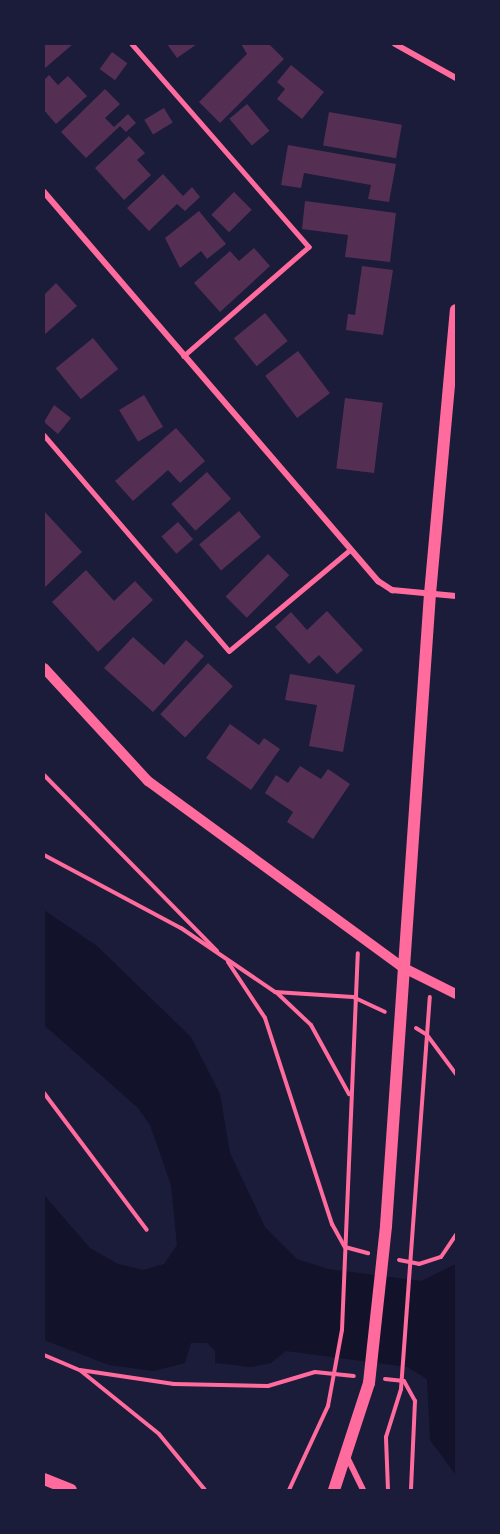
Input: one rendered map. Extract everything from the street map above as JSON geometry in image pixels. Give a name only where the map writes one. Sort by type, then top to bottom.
[{"type":"main road","points":[[334,1491],[348,1459],[369,1383],[386,1226],[402,967],[430,594],[456,310]]},
{"type":"main road","points":[[44,1479],[70,1491]]},
{"type":"street","points":[[395,44],[456,78]]},
{"type":"street","points":[[44,192],[350,550],[392,590],[456,596]]},
{"type":"street","points":[[44,668],[148,782],[402,967],[456,994]]},
{"type":"street","points":[[348,1459],[363,1491]]},
{"type":"lane","points":[[132,44],[309,248],[184,356]]},
{"type":"lane","points":[[44,435],[229,651],[350,550]]},
{"type":"path","points":[[44,775],[225,959],[265,1018],[332,1224],[345,1247],[377,1255]]},
{"type":"path","points":[[44,855],[181,928],[275,992],[311,1025],[350,1098]]},
{"type":"path","points":[[289,1491],[328,1406],[342,1330],[347,1236],[353,997],[360,936]]},
{"type":"path","points":[[388,1491],[386,1437],[401,1389],[431,981]]},
{"type":"path","points":[[275,992],[353,997],[399,1019]]},
{"type":"path","points":[[427,1035],[456,1074]]},
{"type":"path","points":[[44,1093],[147,1230]]},
{"type":"path","points":[[387,1257],[419,1264],[441,1257],[456,1235]]},
{"type":"path","points":[[44,1355],[80,1370],[174,1384],[268,1386],[315,1372]]},
{"type":"path","points":[[80,1370],[159,1434],[205,1491]]},
{"type":"path","points":[[404,1381],[415,1401],[411,1491]]},
{"type":"shaded area","points":[[44,910],[97,946],[191,1037],[220,1094],[230,1153],[265,1227],[297,1259],[328,1269],[421,1281],[456,1264],[456,1475],[430,1440],[427,1379],[407,1367],[286,1351],[271,1363],[251,1367],[215,1363],[215,1351],[207,1343],[191,1343],[185,1363],[154,1371],[109,1365],[44,1340],[44,1195],[90,1248],[118,1264],[143,1270],[164,1264],[177,1245],[171,1185],[150,1125],[137,1107],[44,1025]]},
{"type":"building","points":[[44,44],[73,44],[44,69]]},
{"type":"building","points":[[167,44],[197,44],[177,58]]},
{"type":"building","points":[[241,44],[269,44],[284,59],[220,123],[199,102],[247,54]]},
{"type":"building","points":[[112,52],[127,63],[115,80],[100,69]]},
{"type":"building","points":[[291,65],[324,92],[302,119],[277,99],[285,89],[277,82]]},
{"type":"building","points":[[49,75],[58,85],[68,76],[87,96],[56,124],[44,110],[44,80]]},
{"type":"building","points":[[105,89],[120,104],[105,118],[114,127],[128,114],[136,123],[126,132],[120,126],[86,158],[61,132]]},
{"type":"building","points":[[247,104],[269,131],[252,146],[229,119]]},
{"type":"building","points":[[164,108],[173,123],[153,134],[144,120]]},
{"type":"building","points":[[329,112],[402,125],[396,158],[323,145]]},
{"type":"building","points":[[129,136],[145,153],[137,160],[151,175],[124,200],[95,168]]},
{"type":"building","points":[[288,145],[396,164],[389,202],[368,199],[371,185],[304,173],[301,188],[281,185]]},
{"type":"building","points":[[163,174],[183,196],[192,187],[200,197],[185,211],[177,204],[149,231],[127,208]]},
{"type":"building","points":[[234,192],[252,210],[229,232],[211,215]]},
{"type":"building","points":[[305,201],[396,213],[390,262],[345,257],[348,235],[302,229]]},
{"type":"building","points":[[199,211],[226,244],[207,259],[201,251],[180,268],[165,238]]},
{"type":"building","points":[[254,248],[270,266],[220,312],[194,283],[230,251],[239,261]]},
{"type":"building","points":[[362,266],[393,270],[383,335],[346,330],[348,314],[355,315]]},
{"type":"building","points":[[56,283],[77,306],[44,335],[44,295]]},
{"type":"building","points":[[265,313],[288,341],[257,366],[234,338]]},
{"type":"building","points":[[93,338],[118,369],[81,399],[56,368]]},
{"type":"building","points":[[298,351],[330,393],[297,418],[265,376]]},
{"type":"building","points":[[144,395],[163,427],[138,442],[119,410]]},
{"type":"building","points":[[345,398],[383,403],[374,473],[336,468]]},
{"type":"building","points":[[54,405],[71,418],[58,434],[44,422]]},
{"type":"building","points":[[176,428],[205,461],[180,483],[168,470],[133,501],[115,481]]},
{"type":"building","points":[[207,472],[231,499],[195,531],[171,504]]},
{"type":"building","points":[[44,511],[82,552],[44,588]]},
{"type":"building","points":[[239,511],[261,537],[221,570],[199,544]]},
{"type":"building","points":[[178,522],[193,539],[176,554],[161,536]]},
{"type":"building","points":[[268,554],[289,575],[247,618],[226,596]]},
{"type":"building","points":[[86,570],[114,601],[135,581],[153,600],[98,652],[52,602]]},
{"type":"building","points":[[327,611],[363,650],[337,674],[319,655],[309,664],[275,627],[291,612],[307,630]]},
{"type":"building","points":[[133,637],[164,665],[186,640],[204,656],[153,712],[104,668]]},
{"type":"building","points":[[208,663],[233,686],[185,737],[160,714]]},
{"type":"building","points":[[290,674],[355,685],[343,752],[309,746],[317,705],[285,700]]},
{"type":"building","points":[[230,724],[259,745],[264,738],[280,749],[251,790],[206,758]]},
{"type":"building","points":[[300,766],[321,779],[328,769],[350,784],[313,839],[287,822],[293,812],[265,793],[276,775],[288,783]]}]
